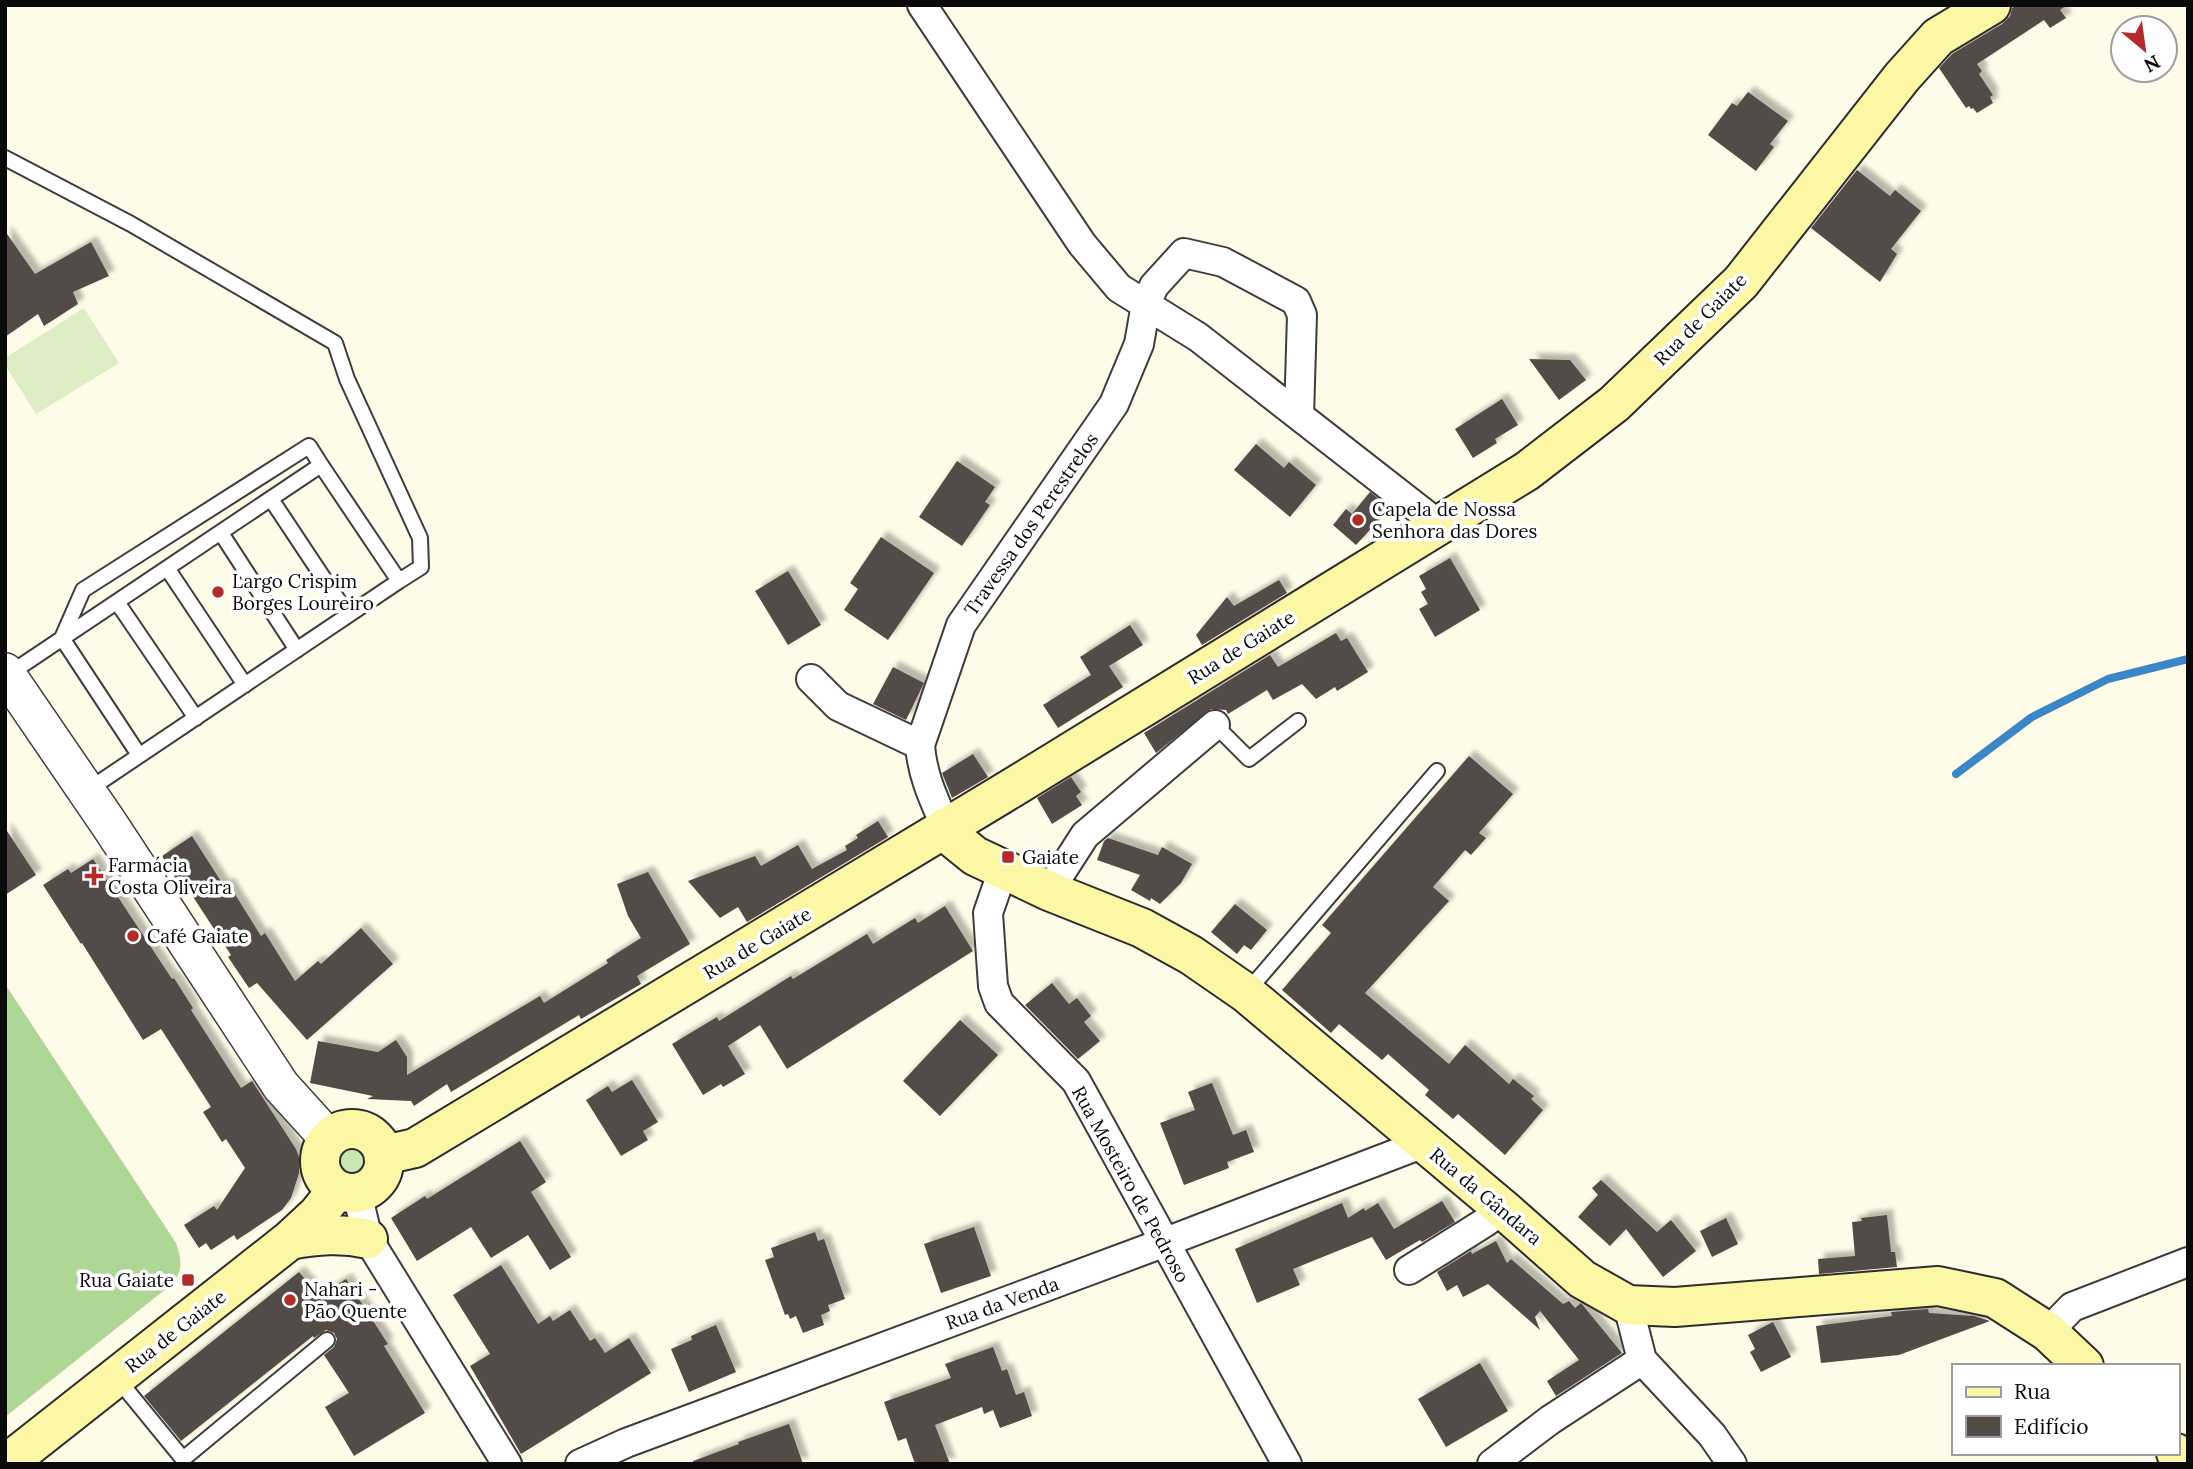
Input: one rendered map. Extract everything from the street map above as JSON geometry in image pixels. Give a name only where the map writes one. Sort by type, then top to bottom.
[{"type":"main road","name":"Rua de Gaiate","points":[[6,1464],[290,1240],[347,1191],[366,1190],[381,1176],[384,1156],[415,1148],[684,987],[1527,471],[1614,404],[1741,282],[1902,77],[1938,37],[1991,5]]},
{"type":"main road","name":"Rua da Gândara","points":[[946,827],[954,839],[975,856],[1049,891],[1142,928],[1191,955],[1246,993],[1582,1279],[1628,1306],[1675,1307],[1938,1286],[1995,1298],[2048,1332],[2082,1364]]},
{"type":"main road","points":[[347,1191],[329,1184],[320,1166],[323,1147],[329,1139],[337,1133],[356,1129],[374,1138],[384,1156]]},
{"type":"main road","points":[[290,1240],[321,1235],[348,1235],[368,1239]]},
{"type":"street","points":[[922,5],[1082,244],[1119,288],[1198,337],[1438,525]]},
{"type":"street","points":[[1146,304],[1154,286],[1184,253],[1223,262],[1296,301],[1302,315],[1299,416]]},
{"type":"street","name":"Travessa dos Perestrelos","points":[[946,827],[921,763],[920,745],[961,625],[1114,404],[1139,344],[1146,304]]},
{"type":"street","points":[[6,674],[87,791],[281,1086],[329,1139]]},
{"type":"street","points":[[811,679],[838,706],[920,745]]},
{"type":"street","points":[[1049,891],[1085,835],[1215,725]]},
{"type":"street","name":"Rua Mosteiro de Pedroso","points":[[1003,870],[988,913],[993,986],[999,1003],[1076,1081],[1286,1464]]},
{"type":"street","name":"Rua da Venda","points":[[580,1464],[626,1443],[1424,1143]]},
{"type":"street","points":[[347,1191],[368,1239],[506,1464]]},
{"type":"street","points":[[1409,1270],[1503,1209]]},
{"type":"street","points":[[2048,1332],[2072,1307],[2188,1262]]},
{"type":"street","points":[[1628,1306],[1642,1360],[1712,1435],[1732,1464]]},
{"type":"street","points":[[1492,1464],[1550,1420],[1642,1360]]},
{"type":"lane","points":[[5,158],[131,224],[335,343],[347,379],[420,538],[421,567],[87,791]]},
{"type":"lane","points":[[62,638],[83,590],[309,446],[399,581]]},
{"type":"lane","points":[[6,674],[321,465]]},
{"type":"lane","points":[[271,499],[348,615]]},
{"type":"lane","points":[[221,533],[297,650]]},
{"type":"lane","points":[[167,568],[245,685]]},
{"type":"lane","points":[[117,602],[196,718]]},
{"type":"lane","points":[[62,638],[139,755]]},
{"type":"lane","points":[[1215,725],[1249,759],[1298,721]]},
{"type":"lane","points":[[1246,993],[1437,771]]},
{"type":"lane","points":[[116,1377],[183,1459],[327,1340]]},
{"type":"green space","points":[[84,308],[119,363],[36,414],[5,365],[5,358]]},
{"type":"green space","points":[[5,984],[176,1243],[180,1265],[172,1284],[5,1417]]},
{"type":"green space","points":[[352,1142],[366,1148],[372,1162],[366,1176],[352,1182],[338,1176],[332,1162],[338,1148]]},
{"type":"building","points":[[2017,5],[2067,5],[2060,10],[2066,18],[2050,28],[2044,20],[1977,64],[1982,71],[1979,74],[1993,95],[1990,97],[1993,103],[1977,113],[1969,106],[1966,108],[1939,68],[1952,54],[2002,24]]},
{"type":"building","points":[[1748,92],[1788,121],[1770,144],[1774,147],[1756,171],[1708,135],[1732,103],[1737,106]]},
{"type":"building","points":[[1857,170],[1890,196],[1895,190],[1921,211],[1891,249],[1897,254],[1880,282],[1811,228]]},
{"type":"building","points":[[5,231],[35,274],[91,242],[109,276],[73,292],[78,304],[44,326],[38,314],[5,337]]},
{"type":"building","points":[[1529,359],[1570,360],[1586,380],[1559,400]]},
{"type":"building","points":[[1502,399],[1518,425],[1495,439],[1497,443],[1473,458],[1455,429]]},
{"type":"building","points":[[1256,444],[1284,468],[1289,462],[1316,485],[1290,517],[1234,470]]},
{"type":"building","points":[[957,461],[995,487],[985,502],[990,505],[962,546],[919,517]]},
{"type":"building","name":"Capela de Nossa Senhora das Dores","points":[[1370,492],[1390,508],[1356,545],[1333,525],[1346,509],[1352,514]]},
{"type":"building","points":[[881,537],[934,573],[888,640],[844,610],[858,589],[850,583]]},
{"type":"building","points":[[1450,558],[1480,610],[1435,637],[1419,609],[1428,604],[1421,592],[1426,589],[1419,576]]},
{"type":"building","points":[[788,571],[821,625],[788,645],[755,591]]},
{"type":"building","points":[[1279,580],[1287,593],[1202,645],[1196,635],[1227,597],[1234,606]]},
{"type":"building","points":[[1130,625],[1143,645],[1109,666],[1123,687],[1058,728],[1043,705],[1091,675],[1080,657]]},
{"type":"building","points":[[1336,633],[1341,641],[1347,638],[1368,672],[1337,691],[1335,687],[1316,699],[1302,684],[1273,700],[1267,690],[1228,714],[1226,710],[1211,709],[1156,753],[1144,733],[1270,655],[1278,667]]},
{"type":"building","points":[[893,667],[924,683],[906,720],[873,704]]},
{"type":"building","points":[[973,754],[988,777],[952,798],[942,773]]},
{"type":"building","points":[[1469,756],[1513,794],[1479,833],[1486,838],[1471,855],[1465,850],[1433,887],[1449,901],[1365,993],[1449,1064],[1465,1045],[1509,1084],[1513,1079],[1534,1096],[1531,1099],[1543,1110],[1505,1155],[1458,1114],[1453,1119],[1425,1095],[1429,1090],[1388,1054],[1382,1060],[1339,1024],[1331,1033],[1282,990],[1331,933],[1322,925]]},
{"type":"building","points":[[1071,777],[1081,792],[1076,796],[1082,805],[1052,824],[1037,798]]},
{"type":"building","points":[[878,821],[888,837],[747,922],[738,907],[720,918],[688,881],[755,856],[761,866],[798,845],[812,869],[847,850],[845,846],[858,838],[856,835]]},
{"type":"building","points":[[5,828],[36,875],[5,895]]},
{"type":"building","points":[[192,836],[224,886],[228,883],[261,936],[265,933],[295,981],[318,961],[321,964],[361,928],[393,964],[307,1040],[257,983],[249,988],[186,886],[182,889],[162,856]]},
{"type":"building","points":[[1108,838],[1158,855],[1162,847],[1192,864],[1181,883],[1160,904],[1151,898],[1150,901],[1131,890],[1140,875],[1097,860],[1104,841]]},
{"type":"building","points":[[93,859],[172,979],[174,978],[193,1008],[191,1010],[241,1088],[252,1081],[296,1149],[300,1160],[291,1198],[282,1210],[237,1240],[234,1235],[211,1250],[206,1243],[199,1248],[184,1225],[214,1206],[217,1210],[245,1168],[226,1139],[222,1142],[203,1112],[211,1107],[161,1029],[143,1040],[43,885],[68,869],[71,873]]},
{"type":"building","points":[[648,872],[690,944],[637,976],[641,984],[581,1019],[579,1015],[451,1092],[447,1084],[414,1106],[411,1101],[367,1099],[373,1096],[310,1083],[318,1041],[378,1052],[396,1040],[407,1057],[407,1075],[540,996],[544,1003],[608,963],[606,960],[641,938],[628,916],[617,884]]},
{"type":"building","points":[[1235,904],[1267,930],[1251,950],[1244,945],[1237,954],[1211,932]]},
{"type":"building","points":[[945,906],[973,951],[787,1069],[760,1025],[728,1046],[745,1074],[703,1095],[672,1044],[717,1017],[719,1021],[791,976],[793,979],[867,934],[873,944],[915,918],[918,923]]},
{"type":"building","points":[[1052,983],[1069,1004],[1077,998],[1091,1016],[1084,1022],[1100,1041],[1078,1059],[1025,1005]]},
{"type":"building","points":[[960,1020],[998,1055],[940,1116],[903,1081]]},
{"type":"building","points":[[632,1080],[658,1122],[643,1131],[648,1140],[621,1156],[586,1100],[608,1086],[612,1092]]},
{"type":"building","points":[[1212,1083],[1233,1135],[1246,1130],[1254,1152],[1227,1162],[1229,1168],[1184,1185],[1160,1123],[1195,1110],[1188,1092]]},
{"type":"building","points":[[520,1141],[546,1182],[531,1192],[571,1257],[550,1270],[528,1235],[491,1258],[471,1227],[417,1261],[391,1218],[425,1196],[427,1199]]},
{"type":"building","points":[[1601,1180],[1657,1232],[1671,1220],[1696,1251],[1663,1277],[1626,1229],[1610,1246],[1578,1217],[1598,1195],[1592,1188]]},
{"type":"building","points":[[1442,1201],[1455,1222],[1422,1242],[1420,1240],[1386,1260],[1372,1237],[1293,1269],[1300,1285],[1257,1303],[1235,1249],[1342,1203],[1348,1218],[1378,1203],[1394,1229]]},
{"type":"building","points":[[1887,1215],[1891,1252],[1895,1252],[1897,1267],[1819,1274],[1818,1259],[1855,1256],[1852,1222],[1862,1221],[1861,1218]]},
{"type":"building","points":[[1726,1218],[1738,1244],[1712,1257],[1700,1231]]},
{"type":"building","points":[[974,1227],[991,1276],[941,1293],[924,1244]]},
{"type":"building","points":[[815,1232],[818,1241],[824,1239],[845,1299],[828,1305],[830,1311],[821,1315],[824,1325],[803,1333],[796,1316],[790,1319],[788,1314],[785,1315],[765,1260],[774,1257],[771,1248]]},
{"type":"building","points":[[1496,1241],[1507,1263],[1511,1259],[1563,1304],[1569,1301],[1575,1308],[1581,1303],[1622,1353],[1556,1396],[1547,1381],[1579,1360],[1540,1311],[1535,1317],[1540,1330],[1488,1284],[1463,1297],[1457,1285],[1447,1291],[1437,1272],[1471,1251],[1472,1254]]},
{"type":"building","points":[[501,1265],[538,1324],[550,1316],[553,1321],[570,1310],[590,1341],[595,1338],[605,1353],[629,1338],[651,1373],[521,1454],[470,1366],[490,1354],[453,1295]]},
{"type":"building","points":[[299,1272],[319,1296],[346,1279],[388,1344],[384,1346],[425,1413],[354,1456],[325,1407],[349,1393],[324,1355],[334,1347],[337,1339],[334,1333],[326,1330],[314,1338],[313,1336],[181,1441],[144,1396]]},
{"type":"building","points":[[1928,1309],[1929,1313],[1974,1316],[1990,1321],[1899,1355],[1821,1363],[1816,1326],[1892,1316],[1891,1312]]},
{"type":"building","points":[[1773,1322],[1791,1357],[1761,1372],[1750,1352],[1755,1349],[1748,1335]]},
{"type":"building","points":[[716,1325],[736,1372],[689,1392],[671,1349]]},
{"type":"building","points":[[993,1347],[1002,1371],[1007,1369],[1016,1395],[1024,1392],[1032,1416],[1000,1428],[993,1410],[984,1414],[982,1407],[935,1425],[950,1464],[915,1464],[906,1438],[898,1441],[884,1402],[951,1378],[945,1364]]},
{"type":"building","points":[[1480,1363],[1508,1411],[1446,1447],[1418,1399]]},
{"type":"building","points":[[789,1424],[803,1464],[693,1464],[693,1461],[739,1444],[738,1442]]},
{"type":"waterway","points":[[1956,774],[2032,717],[2108,679],[2188,659]]},
{"type":"place","name":"Capela de Nossa Senhora das Dores","points":[[1358,520]]},
{"type":"place","name":"Largo Crispim Borges Loureiro","points":[[218,592]]},
{"type":"place","name":"Gaiate","points":[[1008,857]]},
{"type":"place","name":"Farmácia Costa Oliveira","points":[[94,876]]},
{"type":"place","name":"Café Gaiate","points":[[133,936]]},
{"type":"place","name":"Rua Gaiate","points":[[188,1280]]},
{"type":"place","name":"Nahari - Pão Quente","points":[[290,1300]]}]
